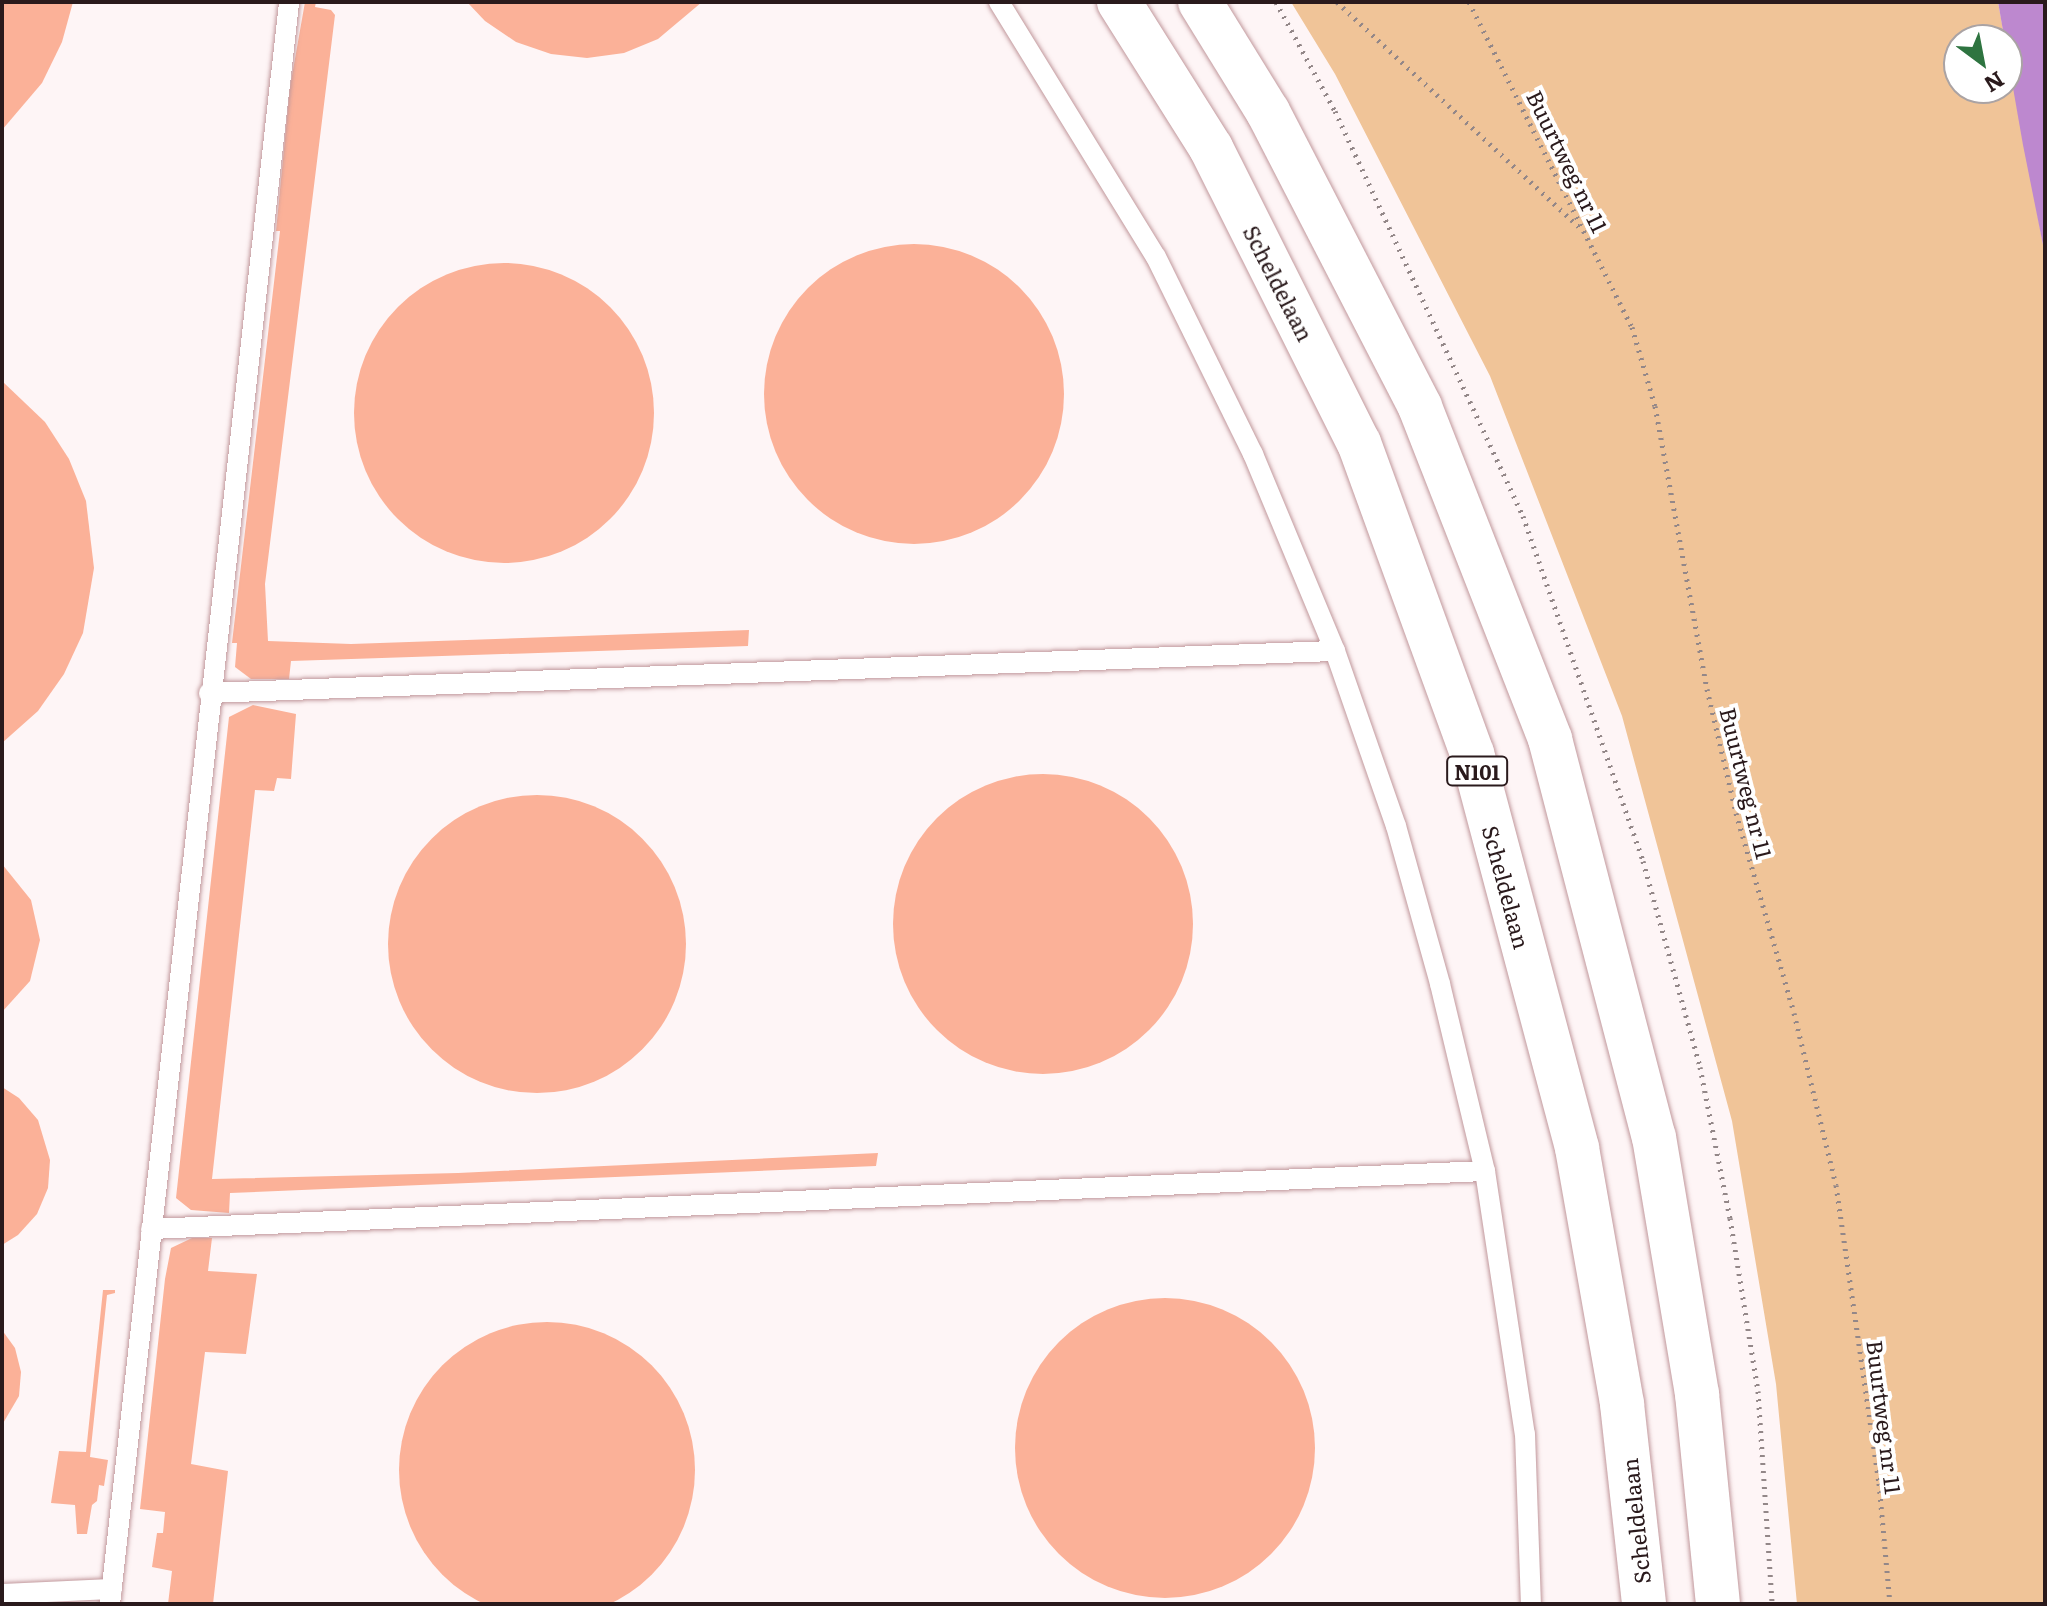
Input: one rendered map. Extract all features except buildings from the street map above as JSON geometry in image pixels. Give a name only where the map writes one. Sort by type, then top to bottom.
[{"type":"main road","name":"Scheldelaan","points":[[1119,2],[1211,148],[1359,443],[1472,753],[1577,1148],[1622,1404],[1644,1604]]},
{"type":"main road","points":[[1200,2],[1268,112],[1420,407],[1550,739],[1654,1137],[1697,1394],[1718,1604]]},
{"type":"lane","points":[[2,1594],[111,1597],[209,693],[289,2]]},
{"type":"lane","points":[[999,2],[1156,257],[1253,454],[1335,651],[1396,826],[1440,984],[1485,1171],[1525,1434],[1531,1604]]},
{"type":"lane","points":[[209,693],[1335,651]]},
{"type":"lane","points":[[151,1229],[1485,1171]]},
{"type":"path","points":[[1337,2],[1586,233]]},
{"type":"path","name":"Buurtweg nr 11","points":[[1469,2],[1632,327],[1655,406],[1701,658],[1732,797],[1794,1013],[1836,1185],[1875,1454],[1890,1604]]},
{"type":"shaded area","points":[[1291,2],[1998,2],[2002,24],[1943,24],[1943,104],[2017,104],[2045,255],[2045,1604],[1797,1604],[1776,1384],[1732,1121],[1622,716],[1490,376],[1335,74]]},
{"type":"shaded area","points":[[1998,2],[2045,2],[2045,255],[2016,104],[2023,104],[2023,24],[2002,24]]}]
